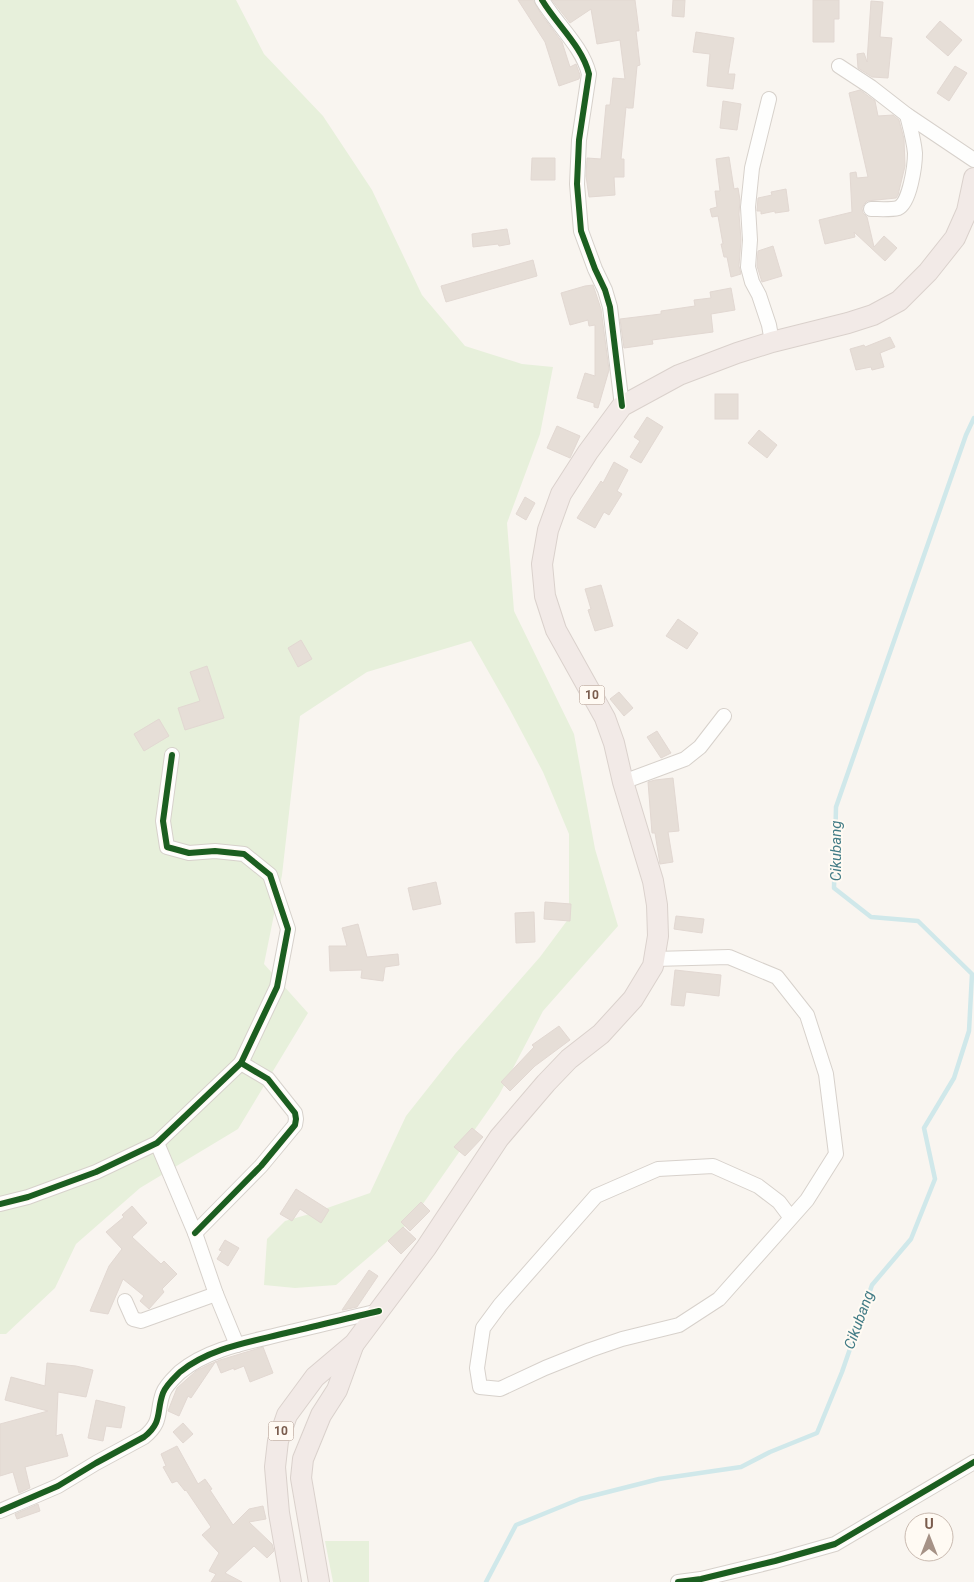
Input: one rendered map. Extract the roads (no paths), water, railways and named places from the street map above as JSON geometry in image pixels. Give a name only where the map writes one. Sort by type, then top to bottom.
[{"type":"highway","name":"10","points":[[291,1582],[279,1513],[275,1467],[278,1440],[287,1415],[315,1378],[354,1344],[426,1248],[499,1138],[569,1059],[600,1034],[633,999],[654,959],[658,936],[657,905],[653,881],[623,782],[614,743],[605,718],[556,630],[545,596],[542,564],[548,530],[561,494],[588,452],[622,406],[679,375],[737,353],[873,315],[899,301],[928,272],[954,238],[967,211],[974,178]]},
{"type":"highway","name":"10","points":[[319,1582],[301,1478],[303,1459],[321,1416],[337,1390],[354,1344]]},
{"type":"street","points":[[542,0],[584,60],[590,74],[579,140],[577,184],[581,231],[610,307],[622,406]]},
{"type":"street","points":[[839,66],[974,160]]},
{"type":"street","points":[[768,99],[752,168],[748,207],[750,240],[748,268],[770,326],[772,342]]},
{"type":"street","points":[[871,209],[898,208],[908,198],[915,152],[907,115]]},
{"type":"street","points":[[623,782],[686,759],[700,748],[724,716]]},
{"type":"street","points":[[0,1204],[28,1197],[96,1172],[157,1144],[241,1063],[277,988],[288,929],[270,875],[244,854],[215,851],[189,853],[167,847],[163,821],[172,755]]},
{"type":"street","points":[[654,959],[729,957],[777,977],[807,1015],[826,1074],[836,1154],[808,1200],[719,1299],[679,1326],[622,1339],[590,1350],[500,1389],[480,1387],[477,1368],[483,1328],[596,1196],[658,1169],[713,1166],[758,1186],[779,1202],[791,1218]]},
{"type":"street","points":[[195,1233],[261,1166],[295,1125],[295,1113],[268,1079],[241,1063]]},
{"type":"street","points":[[157,1144],[195,1233],[216,1294],[237,1345]]},
{"type":"street","points":[[125,1301],[133,1319],[141,1321],[216,1294]]},
{"type":"street","points":[[0,1511],[58,1486],[144,1437],[157,1423],[163,1393],[168,1384],[179,1373],[194,1363],[237,1345],[379,1311]]},
{"type":"street","points":[[678,1582],[701,1579],[776,1561],[835,1544],[974,1462]]},
{"type":"waterway","name":"Cikubang","points":[[486,1582],[516,1525],[580,1499],[659,1479],[741,1467],[770,1452],[817,1433],[842,1372],[872,1285],[911,1239],[935,1179],[924,1128],[954,1078],[969,1031],[972,974],[918,921],[871,917],[834,888],[836,807],[966,435],[974,418]]}]
